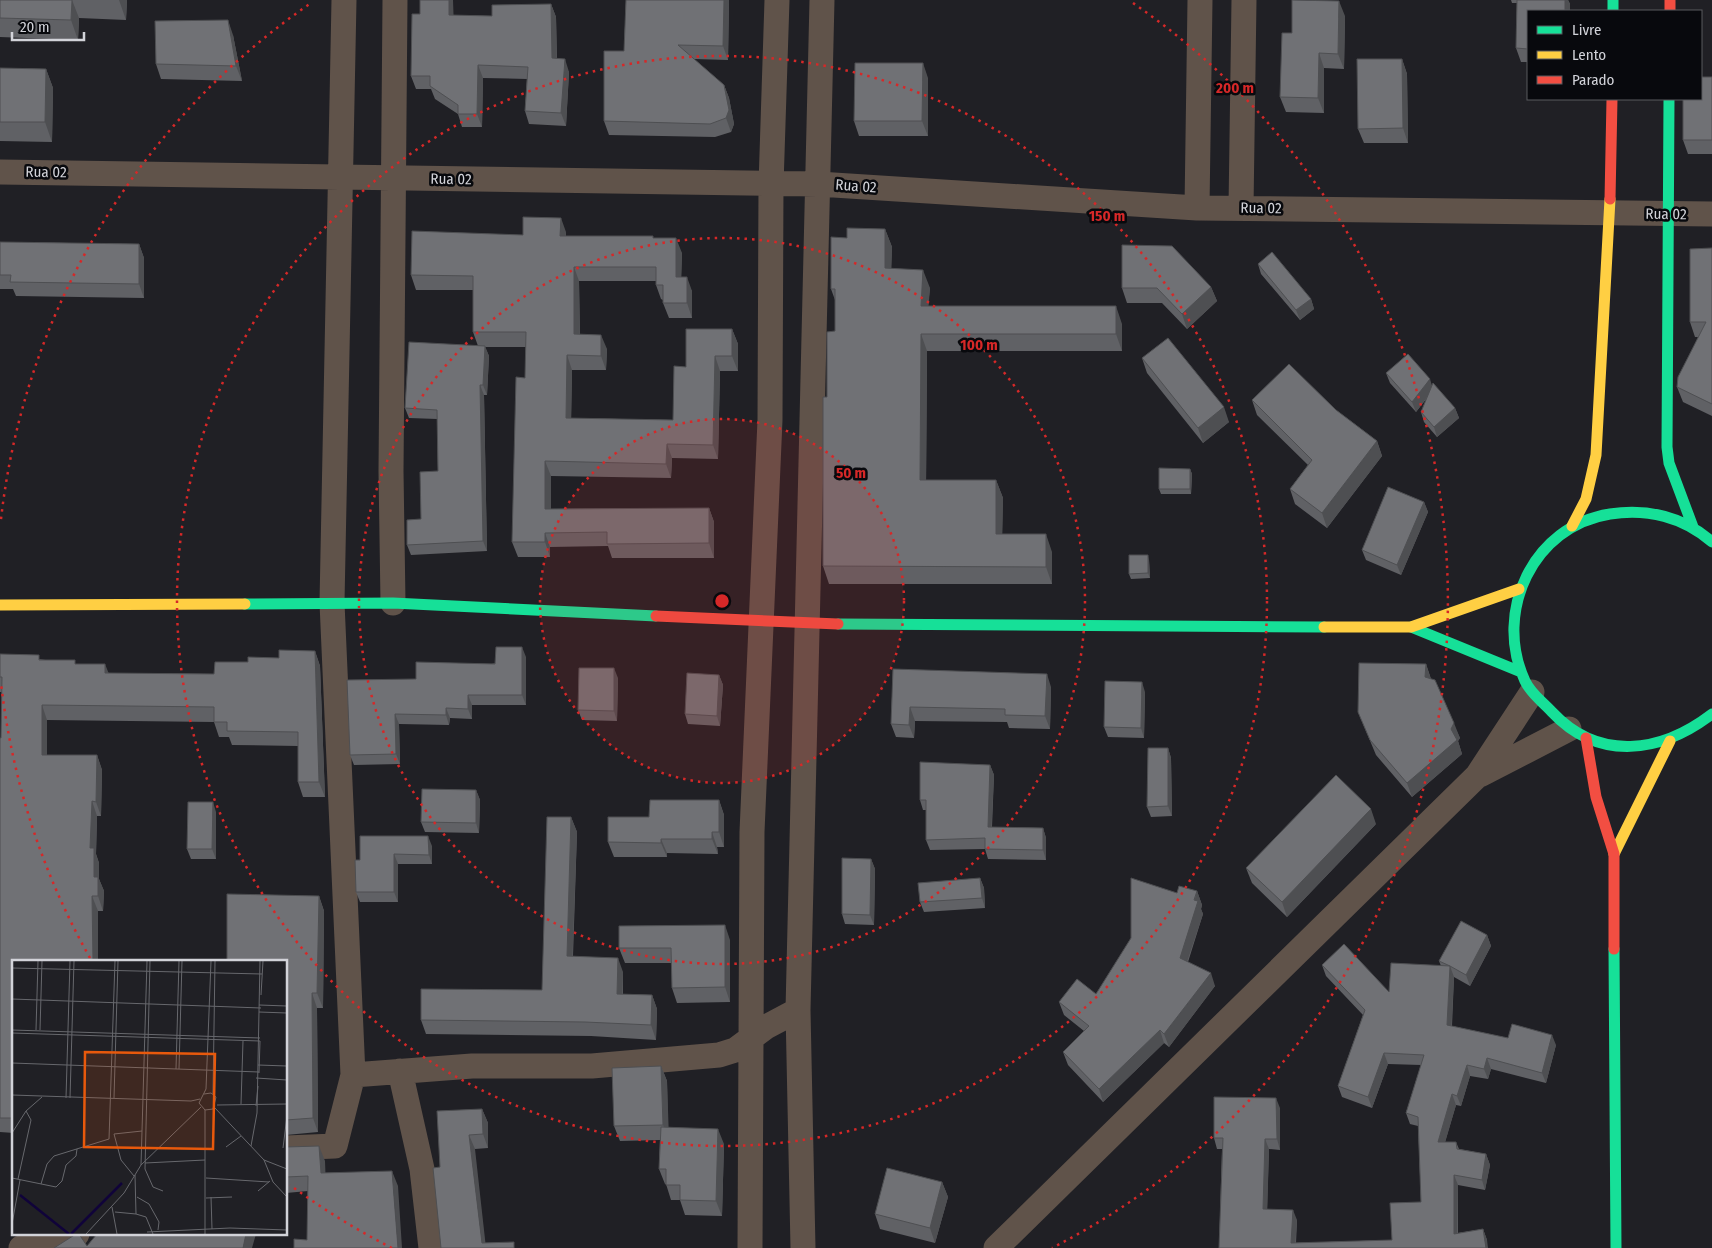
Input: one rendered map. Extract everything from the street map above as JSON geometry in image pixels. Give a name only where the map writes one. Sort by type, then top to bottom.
[{"type":"main road","points":[[1572,526],[1586,499],[1596,455],[1610,213],[1612,100]]},
{"type":"main road","points":[[1669,100],[1667,448],[1669,464],[1693,527]]},
{"type":"main road","points":[[1526,682],[1514,645],[1513,617],[1519,590],[1528,570],[1540,553],[1555,538],[1572,526],[1602,514],[1633,510],[1664,515],[1693,527],[1712,542]]},
{"type":"main road","points":[[0,604],[393,603],[807,624],[1412,628],[1519,590]]},
{"type":"main road","points":[[1412,628],[1526,682],[1577,733],[1613,745],[1642,746],[1670,741],[1698,726],[1712,714]]},
{"type":"main road","points":[[1577,733],[1592,781],[1601,820],[1614,854],[1616,1248]]},
{"type":"main road","points":[[1614,854],[1670,741]]},
{"type":"street","points":[[288,1148],[335,1146],[352,1075],[332,602],[342,176],[344,0]]},
{"type":"street","points":[[393,603],[391,470],[395,0]]},
{"type":"street","points":[[750,1248],[752,832],[770,420],[771,185],[777,0]]},
{"type":"street","points":[[803,1248],[798,1010],[822,0]]},
{"type":"street","points":[[1197,208],[1200,0]]},
{"type":"street","points":[[1241,208],[1244,0]]},
{"type":"street","name":"Rua 02","points":[[0,172],[342,176],[771,185],[818,184],[1197,208],[1712,214]]},
{"type":"street","points":[[996,1248],[1477,776],[1526,682]]},
{"type":"street","points":[[1477,776],[1577,733]]},
{"type":"street","points":[[352,1075],[472,1066],[592,1066],[709,1056],[735,1050],[766,1027],[798,1010]]},
{"type":"street","points":[[400,1071],[422,1169],[431,1248]]},
{"type":"street","points":[[21,1248],[69,1236]]},
{"type":"building","points":[[0,0],[72,0],[71,20],[0,18]]},
{"type":"building","points":[[420,0],[449,0],[449,15],[492,16],[492,5],[551,4],[552,58],[565,59],[561,113],[525,111],[528,67],[478,65],[477,114],[458,114],[458,105],[430,86],[430,76],[411,76],[412,14],[420,14]]},
{"type":"building","points":[[626,0],[724,0],[723,46],[678,45],[724,85],[729,110],[726,118],[710,124],[604,121],[604,51],[624,51]]},
{"type":"building","points":[[1292,0],[1339,1],[1338,54],[1319,53],[1318,98],[1280,97],[1282,33],[1292,33]]},
{"type":"building","points":[[1517,0],[1565,0],[1565,10],[1527,10],[1527,49],[1516,48]]},
{"type":"building","points":[[228,20],[236,66],[156,64],[155,21]]},
{"type":"building","points":[[1357,59],[1402,59],[1403,128],[1358,129]]},
{"type":"building","points":[[855,63],[923,63],[922,121],[854,121]]},
{"type":"building","points":[[0,68],[46,69],[45,122],[0,122]]},
{"type":"building","points":[[1702,77],[1712,77],[1712,140],[1683,140],[1683,100],[1702,100]]},
{"type":"building","points":[[523,217],[561,218],[560,236],[653,236],[653,238],[676,238],[676,277],[687,277],[687,303],[663,303],[663,285],[656,285],[656,267],[574,267],[574,334],[601,335],[601,356],[567,355],[566,418],[673,420],[674,366],[686,367],[686,329],[732,329],[732,356],[715,356],[713,445],[667,444],[666,464],[545,461],[545,509],[709,508],[709,543],[607,544],[607,532],[545,533],[545,542],[512,542],[516,377],[525,378],[526,332],[473,332],[473,276],[411,275],[412,231],[523,235]]},
{"type":"building","points":[[847,228],[885,229],[885,268],[923,270],[921,306],[1116,306],[1116,334],[921,334],[920,480],[996,480],[996,534],[1046,534],[1046,567],[823,566],[823,397],[827,397],[827,332],[835,331],[835,289],[831,289],[831,237],[847,238]]},
{"type":"building","points":[[0,242],[139,244],[139,284],[10,282],[11,275],[0,275]]},
{"type":"building","points":[[1122,245],[1172,246],[1211,287],[1182,314],[1157,288],[1122,288]]},
{"type":"building","points":[[1712,248],[1712,404],[1677,387],[1678,377],[1706,322],[1690,322],[1690,249]]},
{"type":"building","points":[[1272,252],[1311,299],[1296,310],[1258,264]]},
{"type":"building","points":[[1168,338],[1224,407],[1198,428],[1142,358]]},
{"type":"building","points":[[409,342],[485,346],[483,385],[480,385],[483,541],[407,545],[407,520],[421,519],[420,472],[438,471],[437,410],[405,408]]},
{"type":"building","points":[[1408,354],[1430,379],[1412,402],[1386,373]]},
{"type":"building","points":[[1289,364],[1336,410],[1377,441],[1322,513],[1290,489],[1312,460],[1252,400]]},
{"type":"building","points":[[1433,383],[1455,408],[1434,427],[1421,412]]},
{"type":"building","points":[[1159,468],[1190,469],[1190,489],[1159,489]]},
{"type":"building","points":[[1388,487],[1424,502],[1397,565],[1362,550]]},
{"type":"building","points":[[1129,555],[1148,555],[1148,573],[1129,574]]},
{"type":"building","points":[[496,647],[522,647],[522,695],[468,695],[468,709],[446,708],[446,715],[395,714],[396,754],[350,755],[347,680],[416,679],[416,662],[495,664]]},
{"type":"building","points":[[279,650],[315,651],[319,782],[298,782],[298,732],[227,731],[227,722],[214,722],[214,707],[42,705],[42,755],[97,755],[96,802],[92,801],[90,848],[94,848],[94,877],[98,877],[98,896],[92,896],[93,960],[12,960],[12,1118],[0,1118],[0,738],[2,677],[0,677],[0,654],[39,655],[39,660],[75,660],[75,664],[105,664],[105,673],[214,674],[215,662],[248,662],[248,657],[279,658]]},
{"type":"building","points":[[1359,663],[1426,664],[1425,677],[1435,680],[1454,723],[1451,729],[1457,740],[1407,783],[1370,740],[1358,712]]},
{"type":"building","points":[[579,668],[614,668],[614,711],[578,710]]},
{"type":"building","points":[[893,669],[1047,674],[1045,716],[1005,715],[1005,709],[910,707],[909,725],[891,724]]},
{"type":"building","points":[[687,673],[719,675],[717,716],[685,714]]},
{"type":"building","points":[[1105,681],[1142,682],[1141,728],[1104,727]]},
{"type":"building","points":[[1148,748],[1168,748],[1168,806],[1147,807]]},
{"type":"building","points":[[920,762],[990,765],[988,827],[1043,828],[1043,850],[985,849],[985,838],[926,840],[926,800],[920,800]]},
{"type":"building","points":[[1336,775],[1371,809],[1282,902],[1246,868]]},
{"type":"building","points":[[422,789],[476,790],[476,823],[421,822]]},
{"type":"building","points":[[650,800],[719,800],[719,832],[712,832],[712,839],[661,839],[661,843],[608,842],[608,817],[649,817]]},
{"type":"building","points":[[188,802],[213,802],[212,849],[187,849]]},
{"type":"building","points":[[547,817],[571,817],[567,956],[618,958],[617,994],[652,995],[651,1025],[585,1022],[421,1020],[421,989],[542,990]]},
{"type":"building","points":[[360,836],[428,836],[429,855],[394,854],[394,892],[356,892],[355,860],[360,860]]},
{"type":"building","points":[[842,858],[871,859],[870,915],[842,914]]},
{"type":"building","points":[[980,878],[982,898],[920,902],[918,883]]},
{"type":"building","points":[[1131,878],[1177,893],[1179,886],[1197,891],[1194,900],[1198,901],[1180,958],[1211,973],[1164,1034],[1160,1030],[1099,1089],[1063,1052],[1089,1026],[1059,1002],[1077,979],[1096,994],[1131,938]]},
{"type":"building","points":[[227,894],[319,896],[317,993],[312,993],[313,1118],[288,1120],[288,960],[227,960]]},
{"type":"building","points":[[1461,921],[1487,935],[1466,975],[1439,961]]},
{"type":"building","points":[[725,925],[725,987],[672,988],[671,948],[619,948],[619,926]]},
{"type":"building","points":[[1344,944],[1389,992],[1391,963],[1450,966],[1447,1025],[1508,1038],[1512,1024],[1552,1035],[1542,1073],[1487,1058],[1484,1069],[1467,1065],[1457,1096],[1452,1094],[1438,1142],[1456,1142],[1457,1149],[1486,1154],[1482,1180],[1454,1175],[1454,1234],[1483,1229],[1486,1248],[1219,1248],[1223,1138],[1214,1138],[1214,1097],[1276,1098],[1277,1139],[1265,1139],[1263,1209],[1293,1210],[1291,1243],[1392,1240],[1390,1203],[1421,1202],[1418,1117],[1406,1113],[1424,1055],[1384,1053],[1368,1097],[1338,1086],[1365,1010],[1322,965]]},
{"type":"building","points":[[661,1066],[663,1125],[614,1126],[612,1068]]},
{"type":"building","points":[[482,1109],[483,1134],[469,1135],[482,1243],[514,1242],[514,1248],[441,1248],[433,1168],[440,1167],[437,1111]]},
{"type":"building","points":[[661,1127],[718,1129],[716,1201],[680,1200],[680,1185],[666,1185],[666,1169],[659,1169]]},
{"type":"building","points":[[319,1146],[321,1173],[392,1171],[398,1248],[294,1248],[294,1239],[307,1240],[308,1176],[288,1177],[288,1147]]},
{"type":"building","points":[[887,1168],[942,1182],[930,1228],[875,1214]]},
{"type":"building","points":[[73,1236],[80,1236],[87,1246],[95,1236],[246,1236],[243,1248],[54,1248]]},
{"type":"traffic: fast","points":[[1613,0],[1613,10]]},
{"type":"traffic: fast","points":[[1669,100],[1667,447],[1669,463],[1693,527]]},
{"type":"traffic: fast","points":[[1712,542],[1689,526],[1664,516],[1624,512],[1583,522],[1560,535],[1541,554],[1527,576],[1518,601],[1514,627],[1516,655],[1527,686],[1570,728],[1590,739],[1610,745],[1651,744],[1672,737],[1712,714]]},
{"type":"traffic: fast","points":[[245,604],[393,603],[656,616]]},
{"type":"traffic: fast","points":[[838,624],[1324,627]]},
{"type":"traffic: fast","points":[[1411,627],[1521,672]]},
{"type":"traffic: fast","points":[[1614,949],[1616,1248]]},
{"type":"traffic: slow","points":[[1572,526],[1586,499],[1596,455],[1610,199]]},
{"type":"traffic: slow","points":[[1324,627],[1411,627],[1519,589]]},
{"type":"traffic: slow","points":[[0,605],[245,604]]},
{"type":"traffic: slow","points":[[1614,854],[1670,741]]},
{"type":"traffic: jam","points":[[1670,0],[1670,10]]},
{"type":"traffic: jam","points":[[1610,199],[1612,100]]},
{"type":"traffic: jam","points":[[656,616],[838,624]]},
{"type":"traffic: jam","points":[[1586,738],[1596,797],[1614,854],[1614,949]]}]
